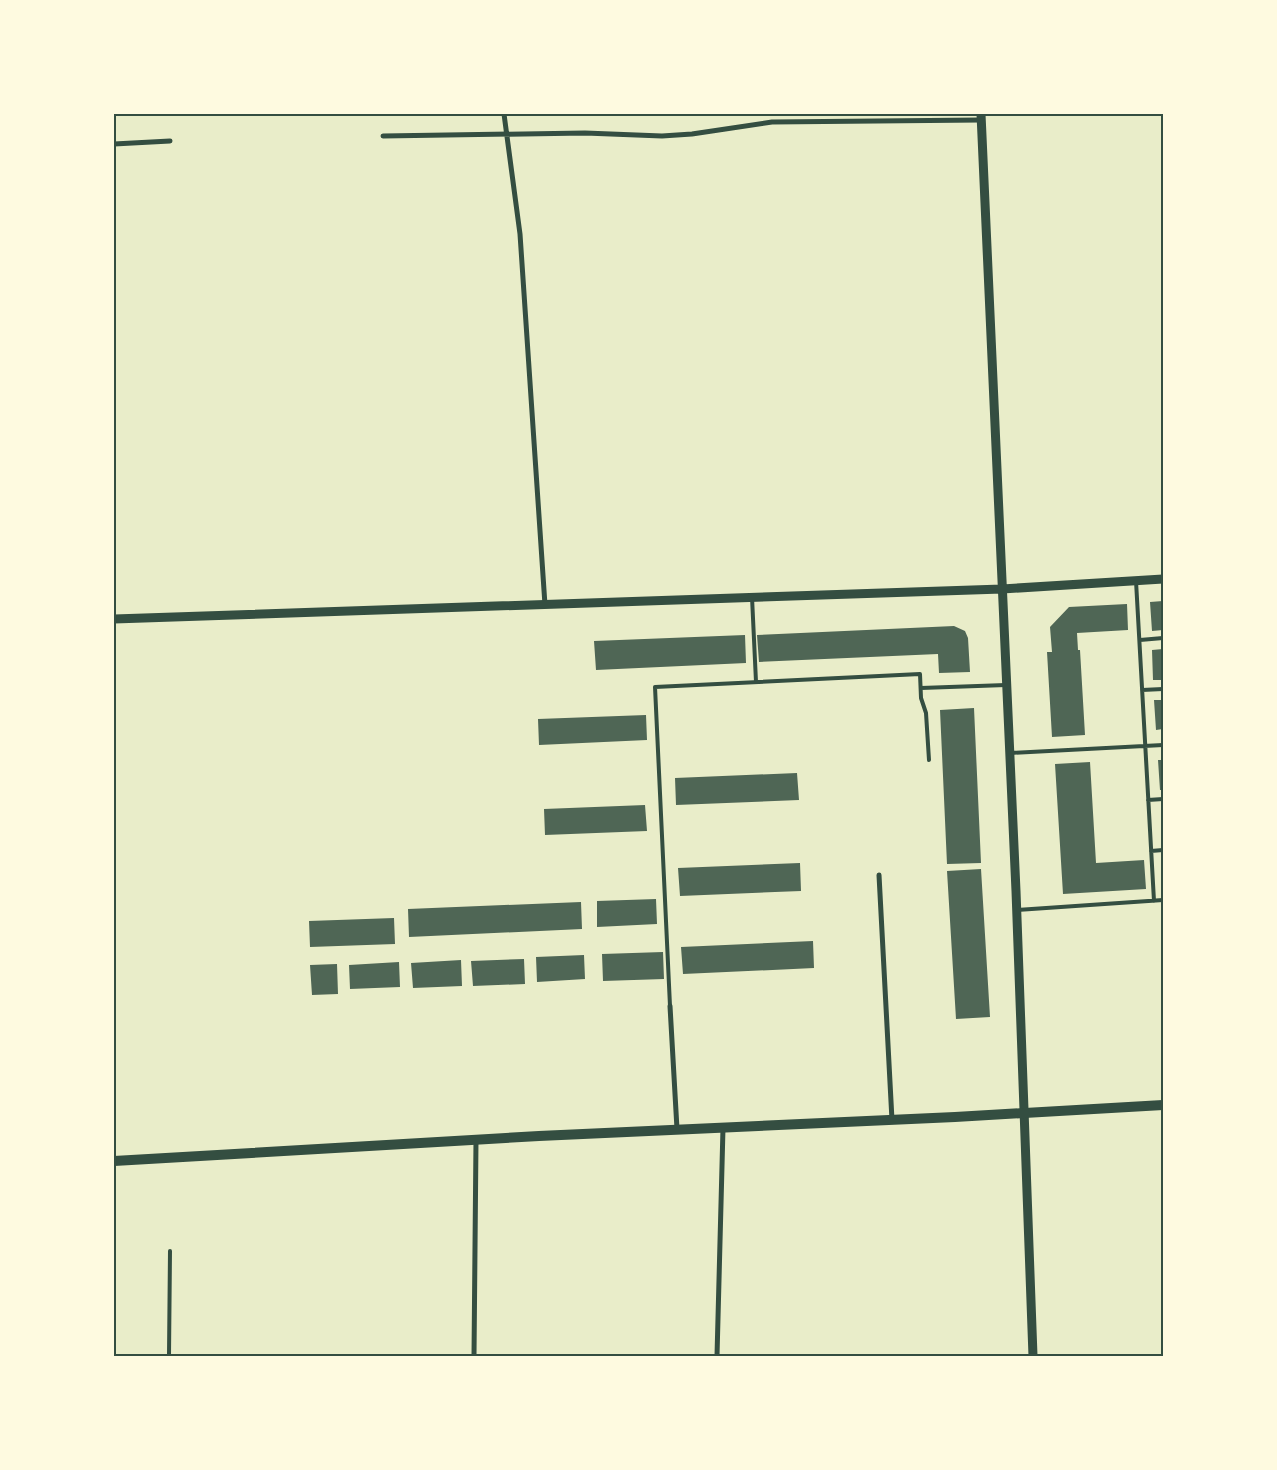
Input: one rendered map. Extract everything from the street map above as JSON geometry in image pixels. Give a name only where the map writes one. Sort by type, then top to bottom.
[{"type":"main road","points":[[114,1161],[476,1139],[892,1120],[1163,1105]]},
{"type":"street","points":[[504,114],[520,234],[545,605]]},
{"type":"street","points":[[383,136],[506,133],[585,133],[662,136],[692,134],[772,122],[981,117],[1017,910],[1032,1356]]},
{"type":"street","points":[[114,144],[170,141]]},
{"type":"street","points":[[114,619],[1002,589],[1163,579]]},
{"type":"street","points":[[879,875],[892,1120]]},
{"type":"street","points":[[670,1006],[677,1130]]},
{"type":"street","points":[[716,1356],[723,1128]]},
{"type":"street","points":[[474,1356],[476,1139]]},
{"type":"lane","points":[[1136,581],[1154,901]]},
{"type":"lane","points":[[752,597],[756,682]]},
{"type":"lane","points":[[1140,640],[1163,638]]},
{"type":"lane","points":[[670,1006],[655,687],[920,674],[921,698],[926,713],[929,760]]},
{"type":"lane","points":[[921,688],[1007,685]]},
{"type":"lane","points":[[1142,690],[1163,689]]},
{"type":"lane","points":[[1010,753],[1163,745]]},
{"type":"lane","points":[[1148,800],[1163,799]]},
{"type":"lane","points":[[1151,851],[1163,850]]},
{"type":"lane","points":[[1017,910],[1163,900]]},
{"type":"lane","points":[[169,1356],[170,1251]]},
{"type":"building","points":[[1163,601],[1163,630],[1152,631],[1150,602]]},
{"type":"building","points":[[1127,604],[1128,630],[1077,633],[1078,650],[1080,650],[1085,735],[1052,737],[1047,652],[1052,652],[1050,627],[1069,607]]},
{"type":"building","points":[[954,626],[965,631],[968,638],[970,672],[939,673],[938,654],[759,662],[757,635]]},
{"type":"building","points":[[745,635],[746,663],[596,670],[594,641]]},
{"type":"building","points":[[1163,649],[1163,680],[1153,680],[1152,650]]},
{"type":"building","points":[[1154,700],[1163,700],[1163,729],[1156,730]]},
{"type":"building","points":[[974,708],[981,863],[947,864],[940,710]]},
{"type":"building","points":[[646,715],[647,740],[539,745],[538,719]]},
{"type":"building","points":[[1158,760],[1163,760],[1163,790],[1160,790]]},
{"type":"building","points":[[1090,762],[1096,863],[1144,860],[1146,889],[1063,894],[1055,764]]},
{"type":"building","points":[[797,773],[799,800],[676,805],[675,778]]},
{"type":"building","points":[[645,805],[647,831],[545,835],[544,809]]},
{"type":"building","points":[[800,863],[801,891],[680,896],[678,868]]},
{"type":"building","points":[[981,869],[990,1017],[956,1019],[947,871]]},
{"type":"building","points":[[656,899],[657,924],[597,927],[597,901]]},
{"type":"building","points":[[581,902],[582,929],[409,937],[408,909]]},
{"type":"building","points":[[394,918],[395,944],[310,947],[309,921]]},
{"type":"building","points":[[813,941],[814,968],[683,974],[681,947]]},
{"type":"building","points":[[663,952],[664,979],[603,981],[602,954]]},
{"type":"building","points":[[584,955],[585,979],[537,982],[536,957]]},
{"type":"building","points":[[524,959],[525,984],[473,986],[471,961]]},
{"type":"building","points":[[461,960],[462,986],[413,988],[411,963]]},
{"type":"building","points":[[399,962],[400,987],[350,989],[349,965]]},
{"type":"building","points":[[337,964],[338,994],[312,995],[310,965]]}]
